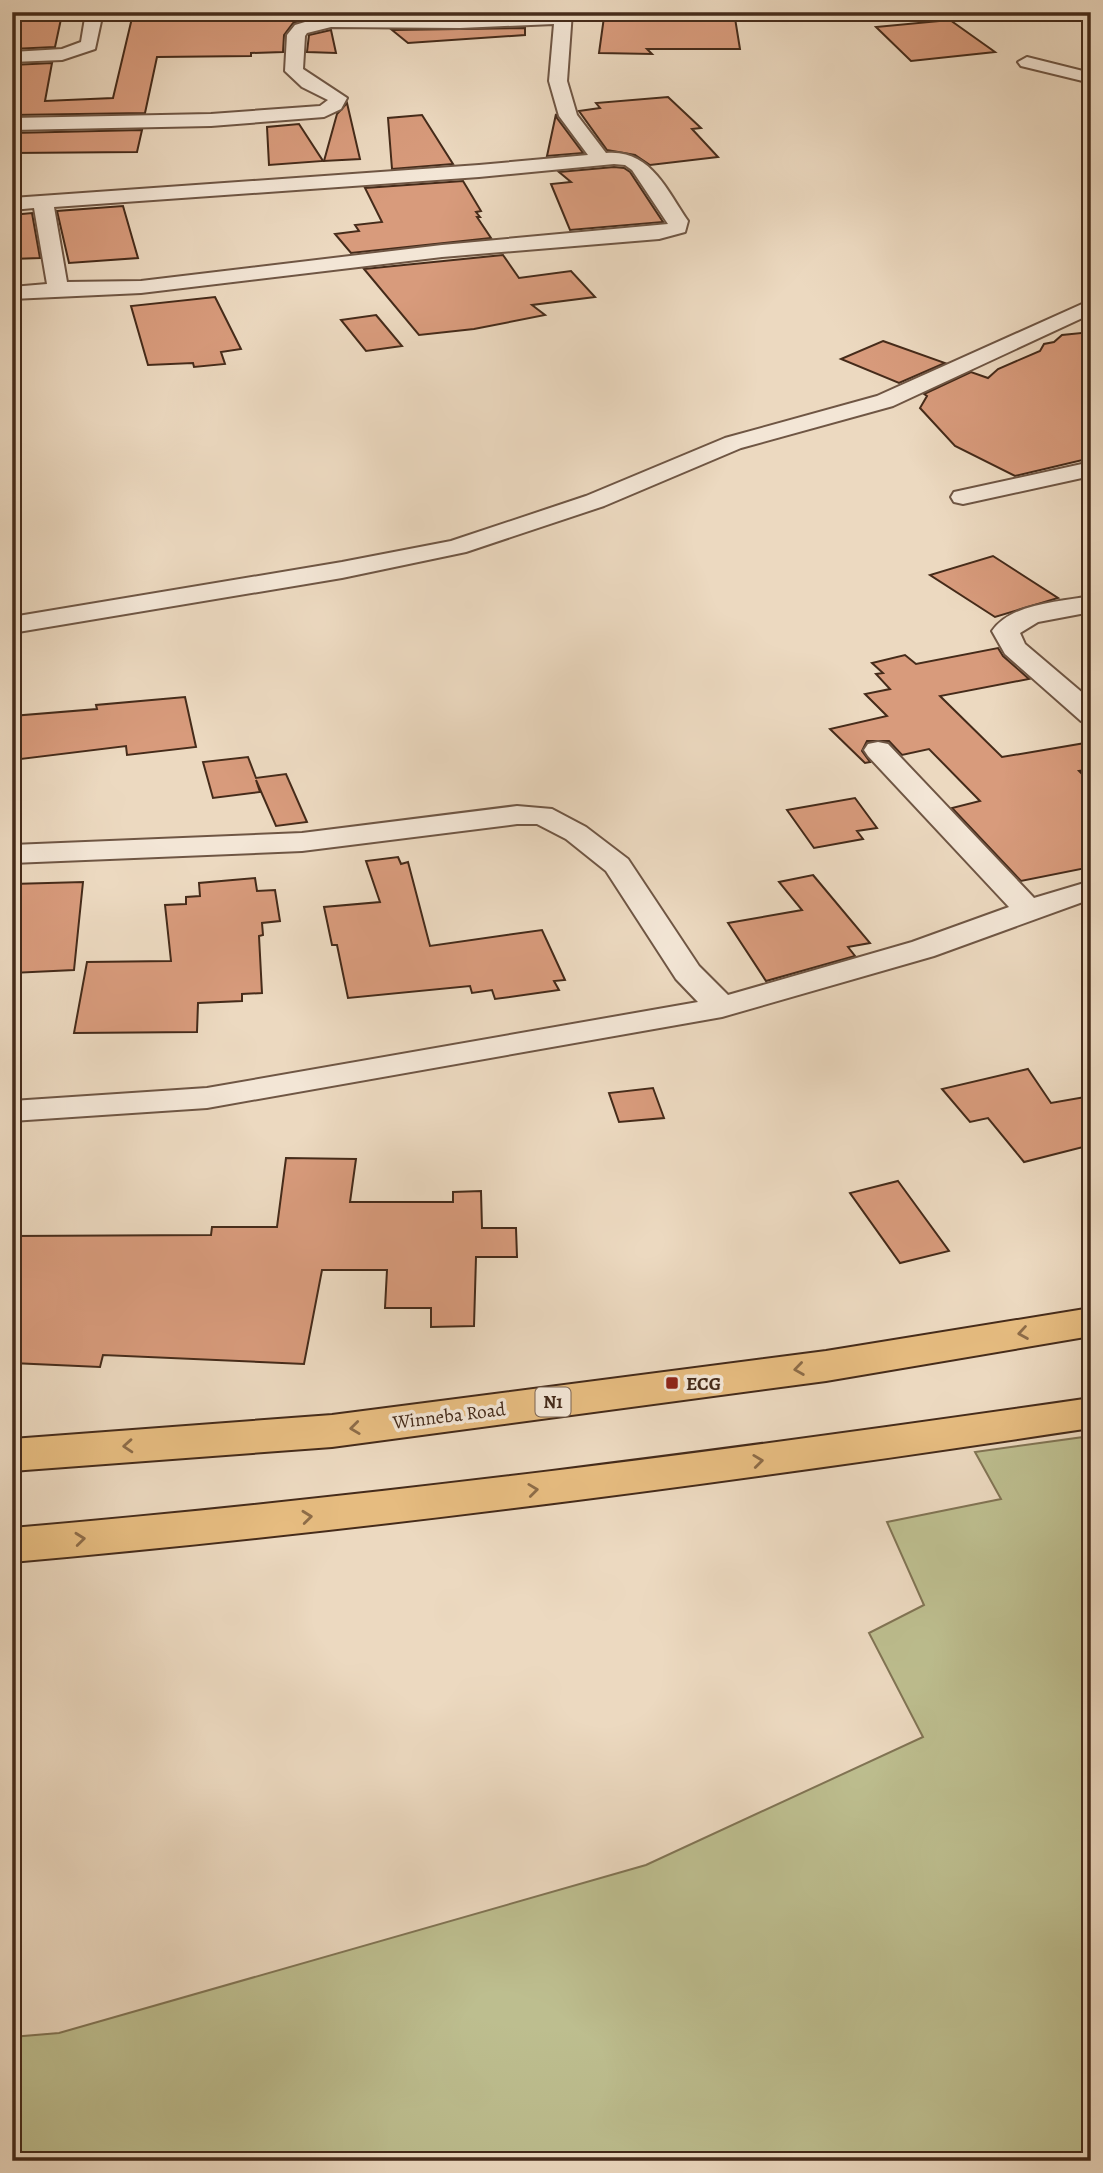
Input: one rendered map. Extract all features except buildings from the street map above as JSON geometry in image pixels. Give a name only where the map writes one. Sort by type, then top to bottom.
[{"type":"highway","name":"Winneba Road","points":[[12,1455],[332,1431],[826,1366],[1091,1322]]},
{"type":"highway","points":[[12,1545],[323,1515],[611,1481],[1091,1413]]},
{"type":"street","points":[[12,57],[62,55],[82,50],[89,45],[95,12]]},
{"type":"street","points":[[12,124],[211,120],[324,111],[334,105],[338,98],[307,83],[294,71],[296,35],[301,29],[334,17],[460,23],[563,15],[558,82],[568,116],[600,158]]},
{"type":"street","points":[[1027,62],[1091,78]]},
{"type":"street","points":[[12,204],[479,171],[600,158],[630,160],[639,166],[678,221],[678,228],[659,233],[442,251],[141,287],[12,293]]},
{"type":"street","points":[[43,203],[58,289]]},
{"type":"street","points":[[12,625],[457,547],[595,501],[733,443],[793,424],[885,401],[1091,306]]},
{"type":"street","points":[[963,497],[1091,469]]},
{"type":"street","points":[[1091,604],[1030,616],[1005,631],[1014,648],[1091,715]]},
{"type":"street","points":[[878,750],[1029,910]]},
{"type":"street","points":[[12,854],[302,842],[458,824],[517,814],[542,815],[576,834],[617,865],[687,972],[722,1007]]},
{"type":"street","points":[[12,1111],[207,1098],[722,1007],[923,949],[1091,890]]},
{"type":"green space","points":[[1091,1436],[1091,2161],[12,2161],[12,2037],[59,2033],[646,1865],[923,1737],[869,1633],[924,1605],[887,1522],[1001,1499],[975,1452]]},
{"type":"place","name":"ECG","points":[[672,1383]]}]
